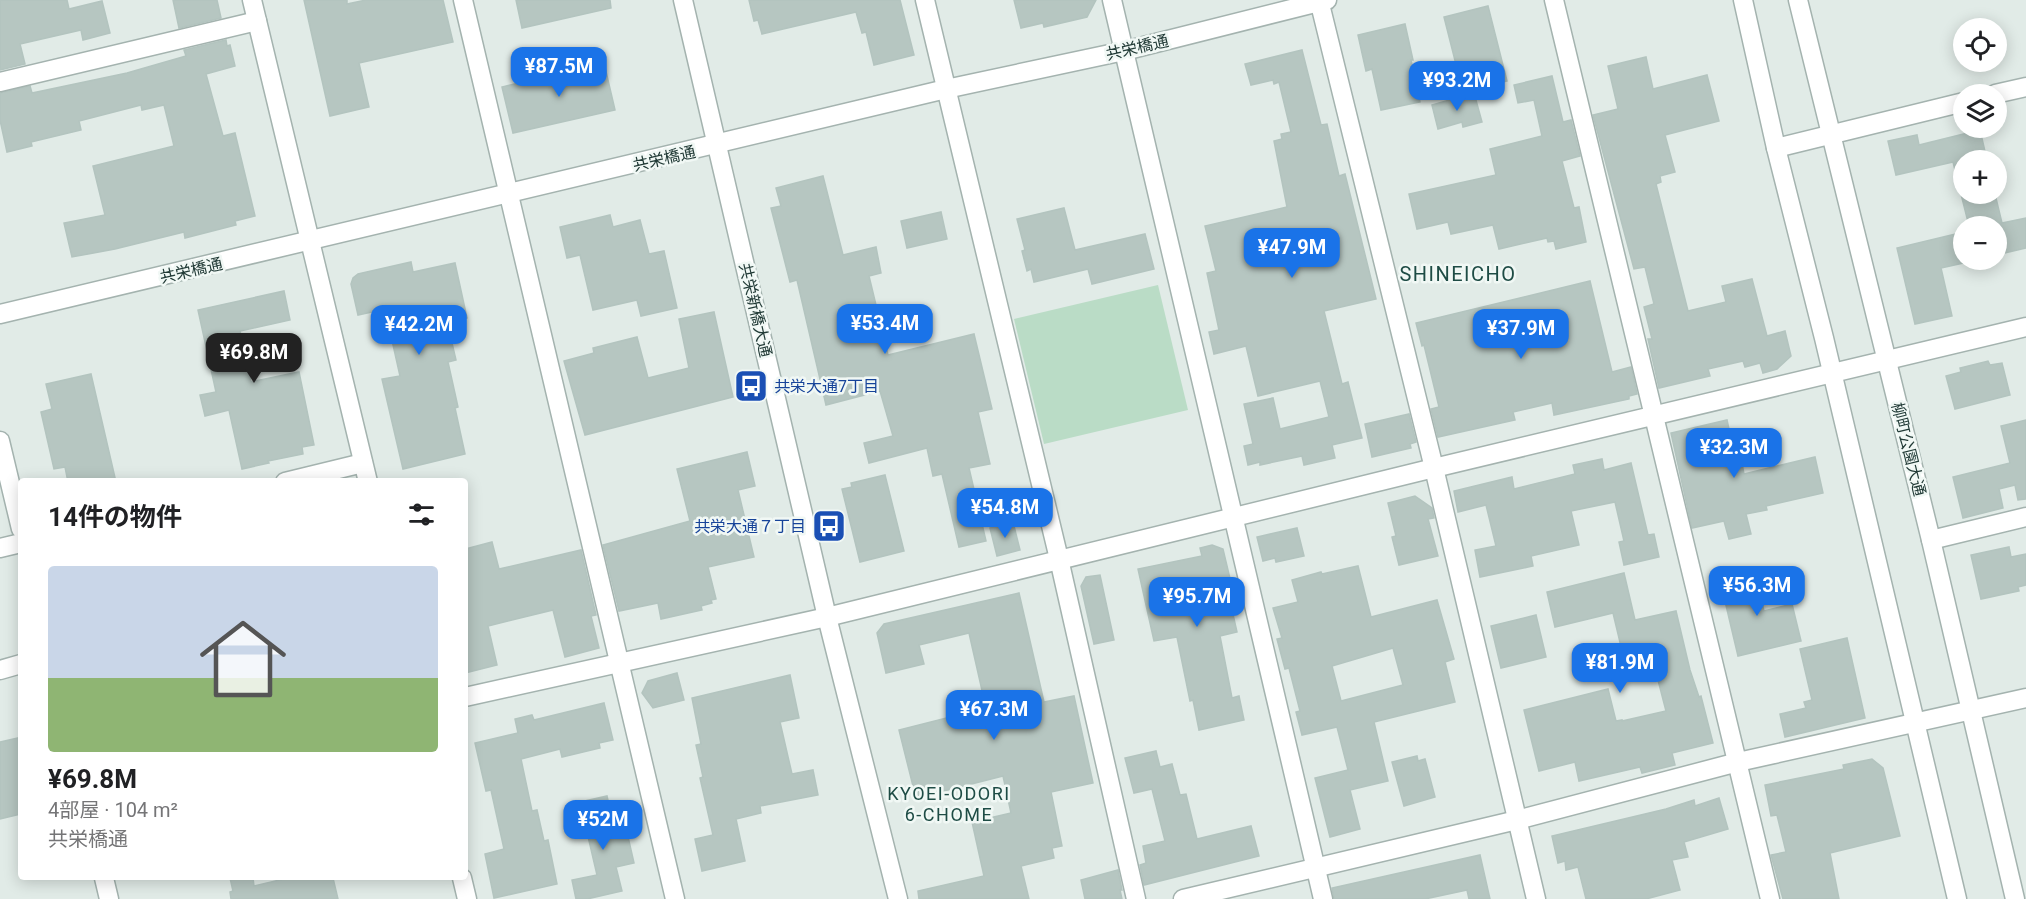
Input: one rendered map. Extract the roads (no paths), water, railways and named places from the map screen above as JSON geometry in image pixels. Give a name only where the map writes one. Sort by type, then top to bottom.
[{"type":"street","points":[[252,0],[367,478]]},
{"type":"street","points":[[463,0],[675,899]]},
{"type":"street","name":"共栄新橋大通","points":[[683,0],[827,617],[898,899]]},
{"type":"street","points":[[925,0],[1059,559],[1136,899]]},
{"type":"street","points":[[1112,0],[1323,899]]},
{"type":"street","points":[[1554,0],[1770,899]]},
{"type":"street","points":[[1743,0],[1776,148],[1957,899]]},
{"type":"street","name":"柳町公園大通","points":[[1798,0],[1931,540],[2015,899]]},
{"type":"street","points":[[1322,1],[1536,899]]},
{"type":"street","name":"共栄橋通","points":[[0,315],[946,89],[1124,51],[1322,1]]},
{"type":"street","points":[[0,82],[257,21]]},
{"type":"street","points":[[2007,91],[2026,87]]},
{"type":"street","points":[[1776,148],[1953,105]]},
{"type":"street","points":[[468,696],[827,617],[1434,468],[2026,327]]},
{"type":"street","points":[[0,441],[18,516]]},
{"type":"street","points":[[301,478],[363,463]]},
{"type":"street","points":[[1931,540],[2026,518]]},
{"type":"street","points":[[0,548],[18,544]]},
{"type":"street","points":[[0,670],[18,665]]},
{"type":"street","points":[[1182,899],[1517,820],[1738,762],[2026,698]]},
{"type":"street","points":[[104,880],[109,899]]},
{"type":"street","points":[[462,880],[467,899]]},
{"type":"place","name":"共栄大通7丁目","points":[[751,386]]},
{"type":"place","name":"共栄大通７丁目","points":[[829,526]]},
{"type":"district","name":"SHINEICHO","points":[[1458,274]]},
{"type":"district","name":"KYOEI-ODORI 6-CHOME","points":[[949,804]]}]
